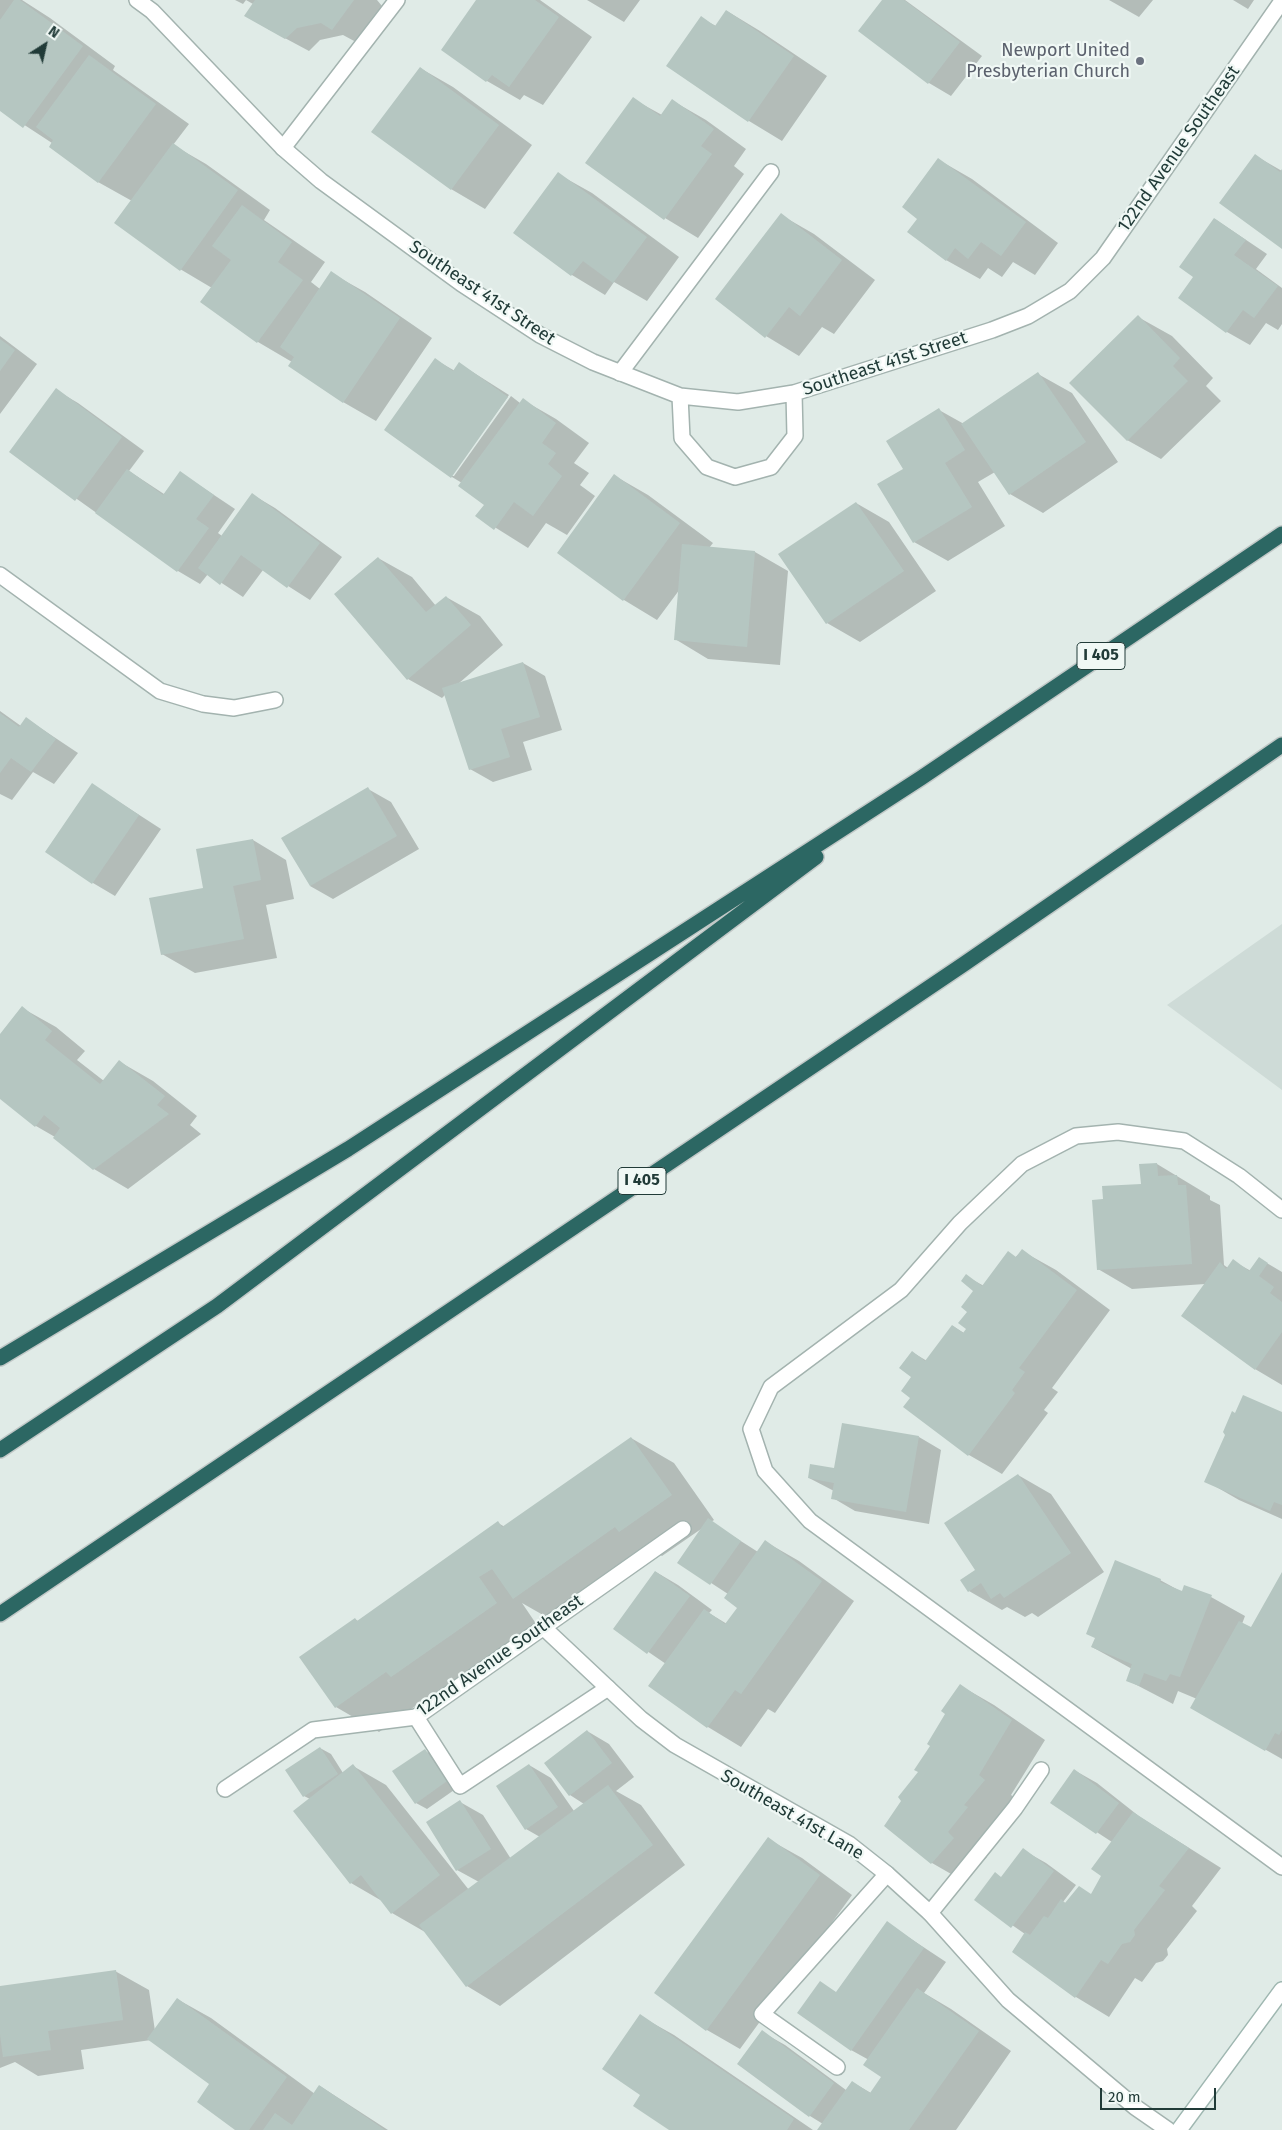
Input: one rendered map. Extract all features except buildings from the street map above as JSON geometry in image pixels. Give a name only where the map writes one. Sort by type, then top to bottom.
[{"type":"highway","name":"I 405","points":[[0,1450],[217,1306],[921,778],[1282,534]]},
{"type":"highway","name":"I 405","points":[[0,1614],[956,969],[1282,745]]},
{"type":"highway","points":[[0,1358],[348,1149],[921,778]]},
{"type":"street","name":"Southeast 41st Street","points":[[137,0],[152,11],[283,148],[321,180],[470,289],[540,336],[620,373],[680,396],[738,402],[794,393],[992,330],[1028,316],[1070,291]]},
{"type":"street","points":[[283,148],[397,0]]},
{"type":"street","name":"122nd Avenue Southeast","points":[[1070,291],[1103,258],[1282,1]]},
{"type":"street","points":[[620,373],[772,172]]},
{"type":"street","points":[[680,396],[682,438],[707,467],[735,477],[771,466],[796,436],[794,393]]},
{"type":"street","points":[[0,575],[160,691],[203,704],[234,708],[275,700]]},
{"type":"street","points":[[1282,1210],[1239,1176],[1184,1141],[1118,1132],[1076,1136],[1022,1164],[960,1223],[901,1290],[771,1387],[751,1429],[765,1471],[810,1522],[1282,1867]]},
{"type":"street","name":"122nd Avenue Southeast","points":[[225,1789],[314,1730],[416,1717],[683,1529]]},
{"type":"street","name":"Southeast 41st Lane","points":[[543,1627],[641,1719],[675,1745],[849,1844],[888,1874],[930,1912],[1008,2000],[1135,2107],[1168,2130]]},
{"type":"street","points":[[416,1717],[460,1786],[608,1688]]},
{"type":"street","points":[[930,1912],[1015,1808],[1041,1770]]},
{"type":"street","points":[[837,2067],[762,2014],[888,1874]]},
{"type":"street","points":[[1179,2130],[1282,1990]]},
{"type":"shaded area","points":[[1282,924],[1282,1090],[1167,1005]]},
{"type":"place","name":"Newport United Presbyterian Church","points":[[1140,61]]}]
